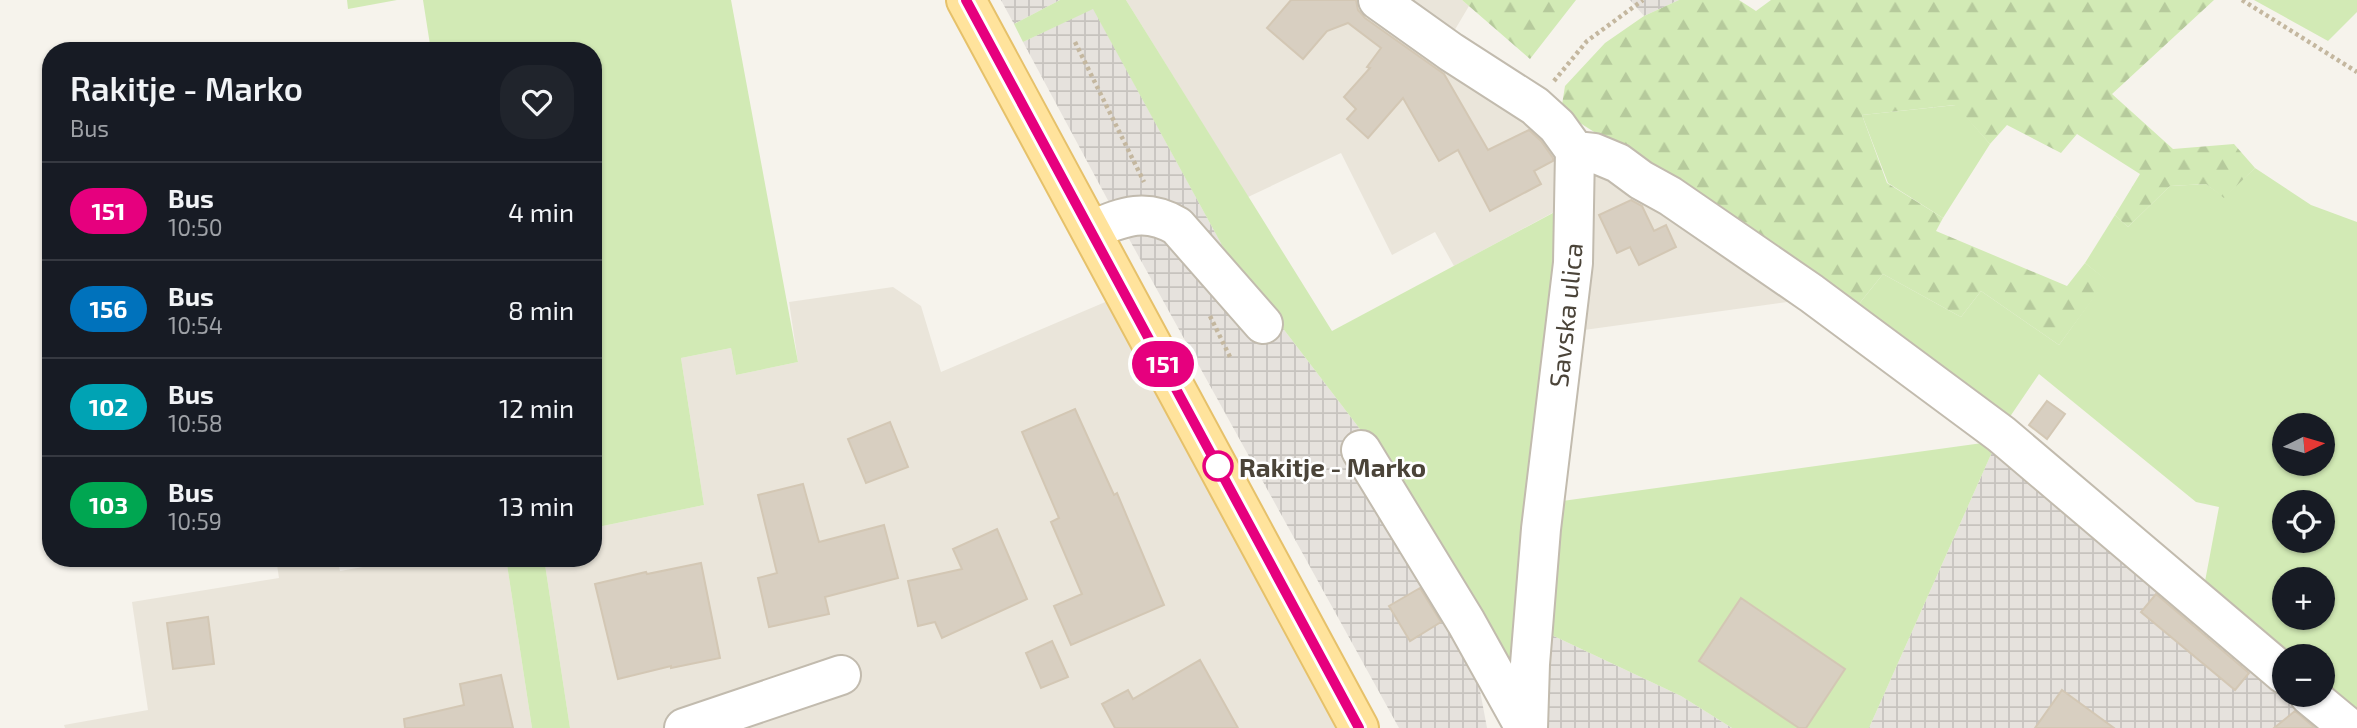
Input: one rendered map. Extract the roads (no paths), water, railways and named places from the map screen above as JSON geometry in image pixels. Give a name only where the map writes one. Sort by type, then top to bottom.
[{"type":"main road","points":[[966,0],[1359,728]]},
{"type":"street","points":[[1378,0],[1451,52],[1535,106],[1557,126],[1575,151],[1594,153],[1618,163],[1670,196],[1822,302],[2001,434],[2272,664]]},
{"type":"street","name":"Savska ulica","points":[[1527,728],[1541,529],[1573,263],[1575,151]]},
{"type":"street","points":[[1091,230],[1118,219],[1143,215],[1161,216],[1177,226],[1263,324]]},
{"type":"street","points":[[1361,450],[1527,728]]},
{"type":"street","points":[[684,728],[841,675]]},
{"type":"street","points":[[2324,707],[2349,728]]},
{"type":"place","name":"Rakitje - Marko","points":[[1218,466]]}]
